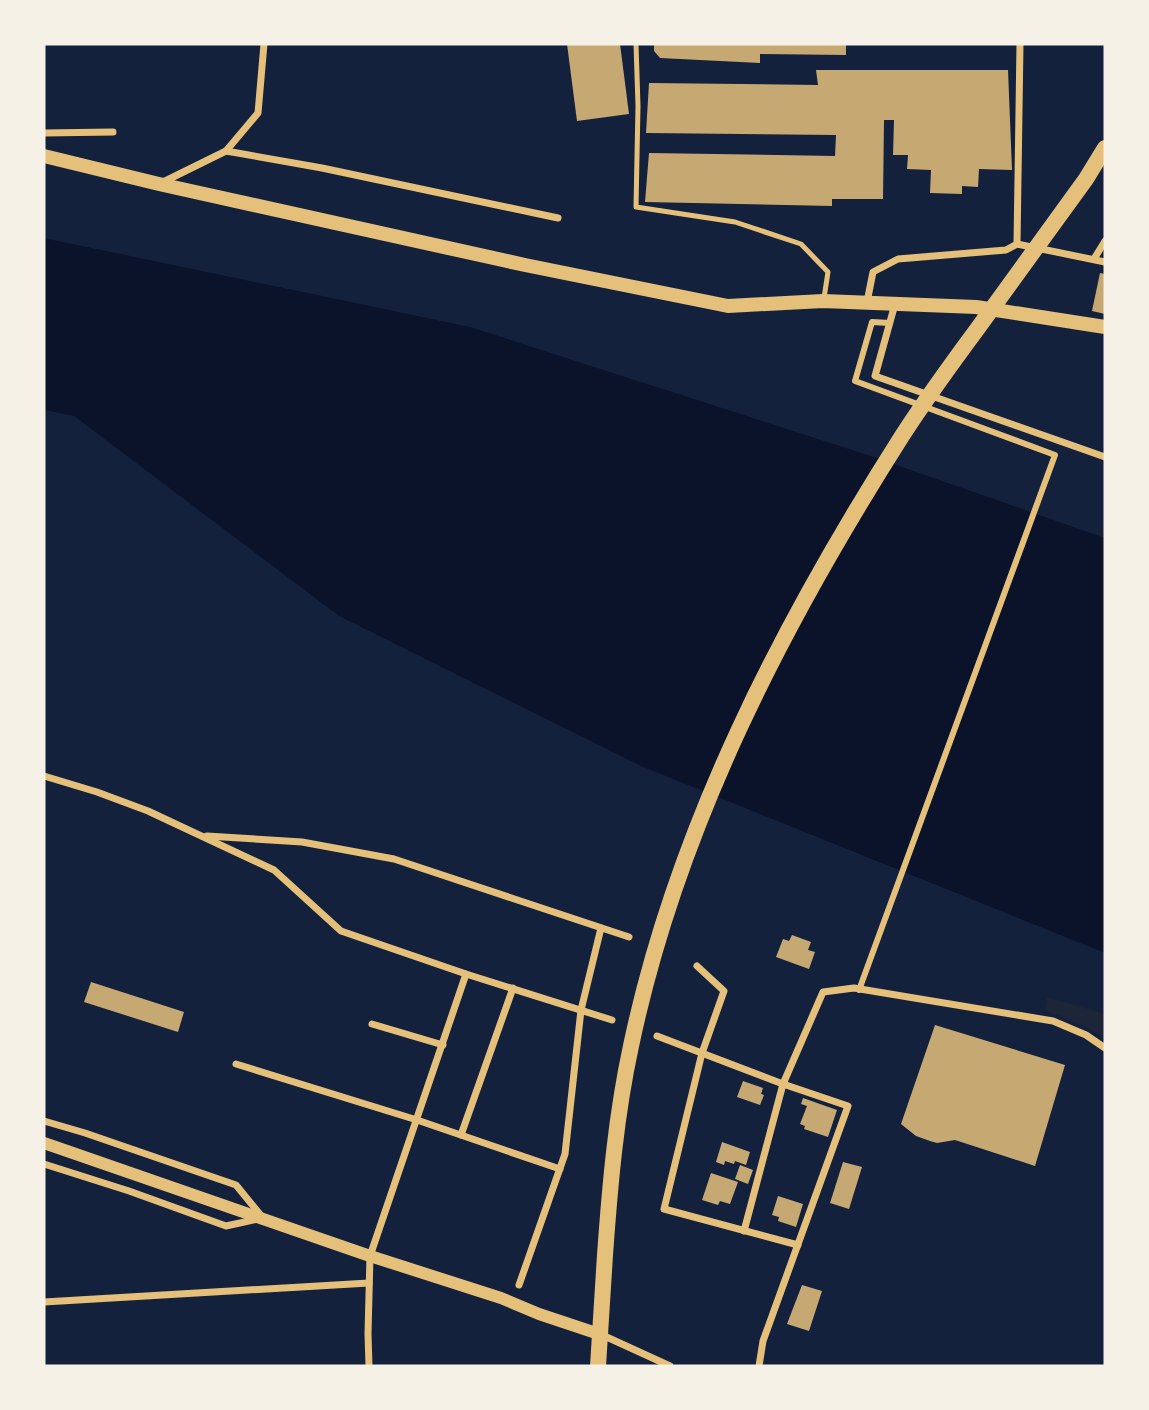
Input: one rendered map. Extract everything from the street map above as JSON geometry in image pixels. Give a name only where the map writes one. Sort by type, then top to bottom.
[{"type":"highway","points":[[598,1366],[611,1171],[631,1046],[649,973],[681,869],[725,763],[752,704],[822,568],[904,433],[1086,179],[1105,148]]},
{"type":"main road","points":[[44,156],[525,265],[728,306],[823,301],[976,307],[1105,327]]},
{"type":"street","points":[[159,184],[226,151],[258,113],[264,44]]},
{"type":"street","points":[[1017,244],[1020,44]]},
{"type":"street","points":[[44,133],[113,132]]},
{"type":"street","points":[[226,151],[322,168],[558,218]]},
{"type":"street","points":[[1094,259],[1105,241]]},
{"type":"street","points":[[867,302],[873,272],[898,259],[1006,250],[1017,244],[1105,262]]},
{"type":"street","points":[[895,304],[876,376],[1105,457]]},
{"type":"street","points":[[859,990],[1055,455],[855,381],[872,322],[890,323]]},
{"type":"street","points":[[44,776],[148,811],[274,870],[341,931],[612,1020]]},
{"type":"street","points":[[203,836],[302,842],[394,859],[629,937]]},
{"type":"street","points":[[519,1285],[565,1154],[581,1010],[601,928]]},
{"type":"street","points":[[697,966],[724,990],[702,1053],[664,1209],[798,1245]]},
{"type":"street","points":[[369,1366],[370,1256],[466,974]]},
{"type":"street","points":[[461,1135],[513,988]]},
{"type":"street","points":[[744,1231],[783,1084],[823,992],[854,988],[1053,1021],[1086,1035],[1105,1048]]},
{"type":"street","points":[[372,1024],[443,1045]]},
{"type":"street","points":[[657,1036],[848,1106],[763,1341],[759,1366]]},
{"type":"street","points":[[236,1063],[417,1120],[560,1169]]},
{"type":"street","points":[[44,1121],[236,1185],[263,1219]]},
{"type":"street","points":[[44,1143],[370,1256],[501,1298],[599,1334],[670,1366]]},
{"type":"street","points":[[44,1164],[226,1226],[263,1219]]},
{"type":"street","points":[[44,1302],[369,1283]]},
{"type":"lane","points":[[636,44],[636,207],[735,222],[801,244],[828,272],[823,301]]},
{"type":"shaded area","points":[[44,238],[470,327],[871,456],[1105,538],[1105,953],[641,766],[339,616],[74,416],[44,410]]},
{"type":"shaded area","points":[[1047,997],[1105,1014],[1105,1038],[1089,1028],[1045,1010]]},
{"type":"building","points":[[567,44],[620,44],[629,114],[577,121]]},
{"type":"building","points":[[654,44],[846,44],[846,55],[760,54],[760,63],[660,58],[654,51]]},
{"type":"building","points":[[816,70],[1008,70],[1012,170],[979,169],[978,187],[962,186],[962,194],[930,193],[931,170],[907,169],[908,155],[893,155],[894,120],[884,120],[883,199],[832,199],[832,206],[645,202],[649,153],[835,156],[836,135],[646,133],[649,83],[818,85]]},
{"type":"building","points":[[1100,273],[1105,274],[1105,314],[1092,311]]},
{"type":"building","points":[[792,935],[811,942],[808,950],[815,952],[809,969],[776,957],[783,939],[789,941]]},
{"type":"building","points":[[91,982],[184,1012],[178,1032],[84,1002]]},
{"type":"building","points":[[935,1025],[1065,1065],[1035,1166],[955,1140],[937,1143],[930,1141],[916,1136],[901,1124]]},
{"type":"building","points":[[743,1081],[763,1088],[761,1094],[764,1095],[760,1105],[737,1097]]},
{"type":"building","points":[[803,1098],[837,1110],[828,1137],[804,1129],[805,1126],[800,1124],[807,1106],[801,1104]]},
{"type":"building","points":[[722,1142],[750,1152],[746,1165],[735,1161],[734,1164],[725,1161],[724,1165],[716,1162]]},
{"type":"building","points":[[843,1162],[862,1167],[849,1209],[830,1203]]},
{"type":"building","points":[[740,1165],[753,1170],[748,1184],[735,1179]]},
{"type":"building","points":[[711,1173],[738,1182],[730,1204],[720,1201],[718,1205],[702,1200]]},
{"type":"building","points":[[778,1196],[803,1204],[796,1227],[778,1221],[779,1217],[772,1215]]},
{"type":"building","points":[[802,1285],[822,1291],[809,1331],[787,1324]]}]
